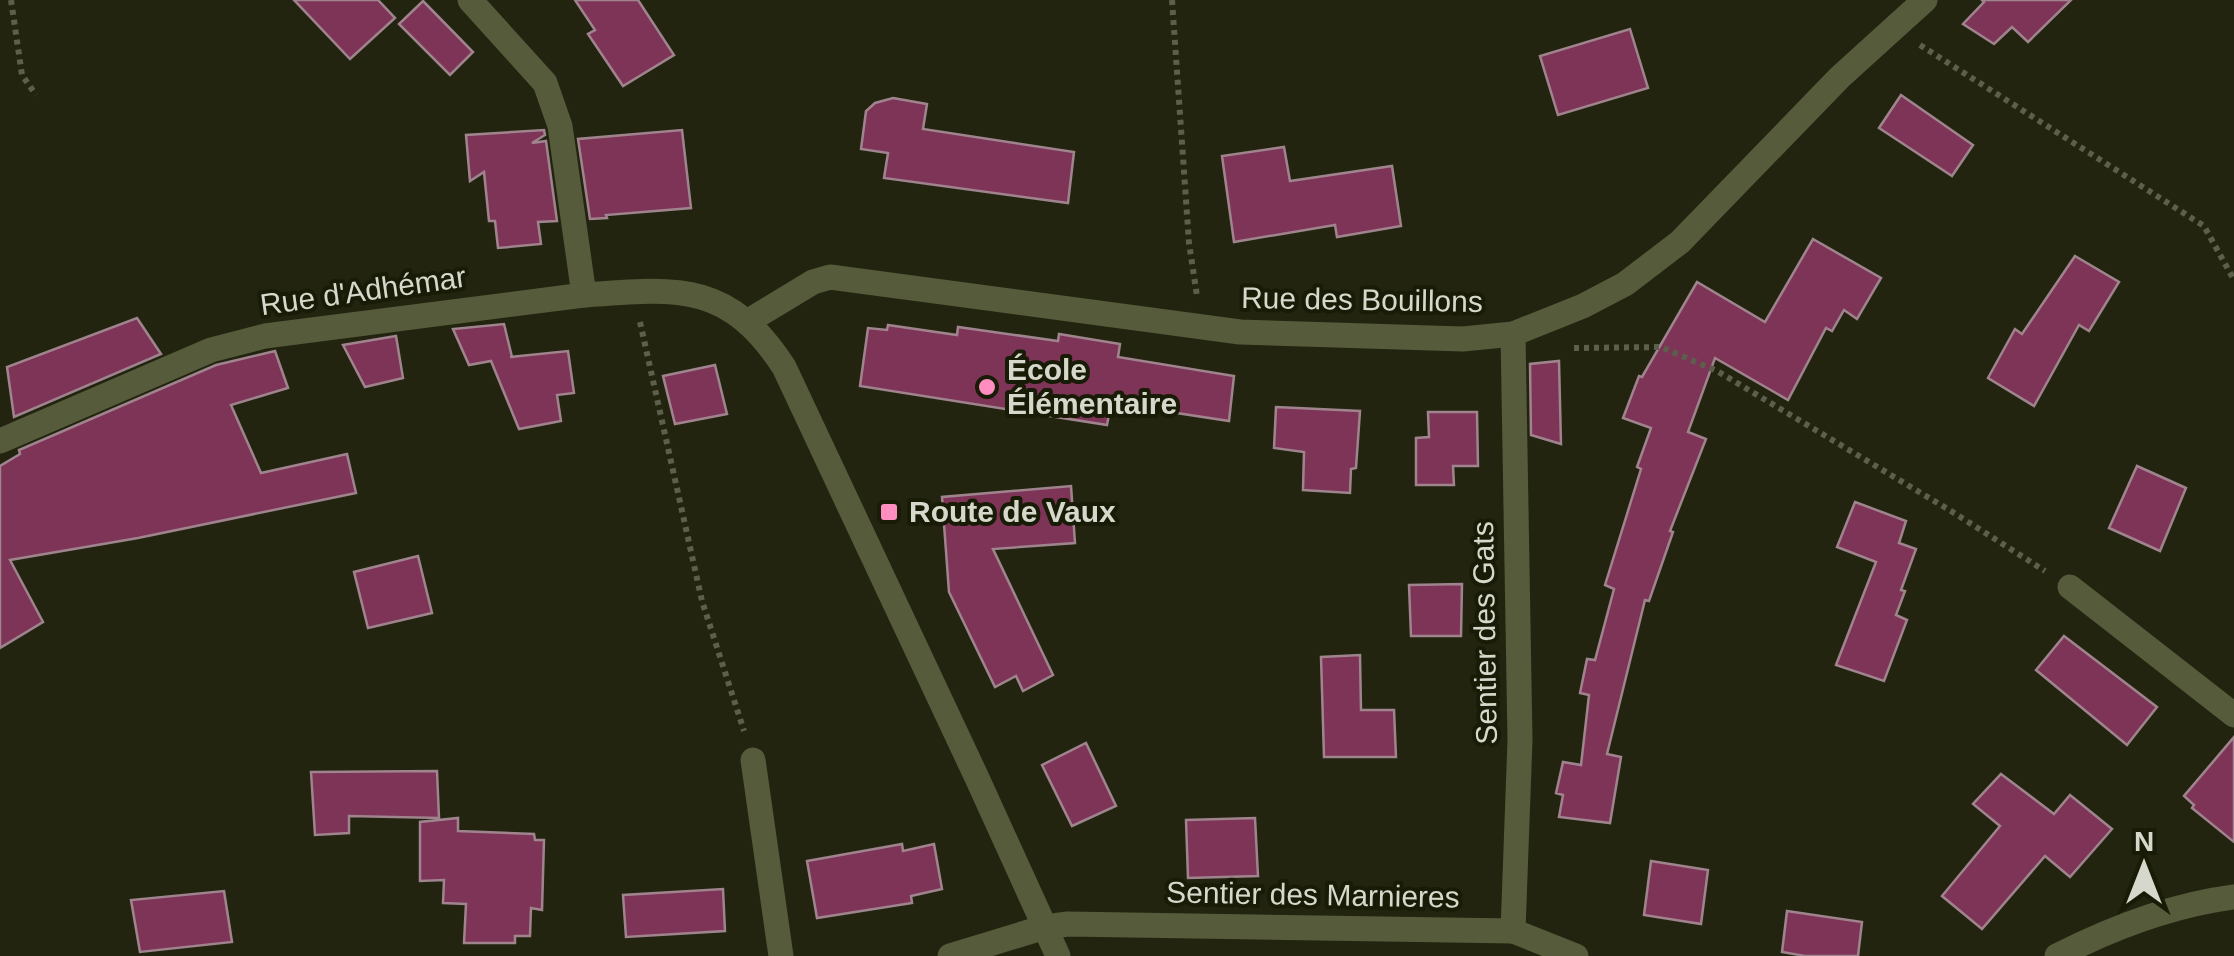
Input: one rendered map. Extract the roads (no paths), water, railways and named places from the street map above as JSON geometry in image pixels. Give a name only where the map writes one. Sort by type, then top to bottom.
[{"type":"street","points":[[470,0],[545,83],[560,126],[584,295]]},
{"type":"street","name":"Rue des Bouillons","points":[[747,322],[814,282],[830,278],[1240,332],[1463,338],[1513,345],[1626,284],[1680,242],[1840,77],[1925,0]]},
{"type":"street","name":"Rue d'Adhémar","points":[[0,441],[211,350],[265,336],[634,292],[705,297],[728,306],[747,322]]},
{"type":"street","points":[[747,322],[770,345],[784,367],[1058,956]]},
{"type":"street","name":"Sentier des Gats","points":[[1513,345],[1520,740],[1513,931]]},
{"type":"street","points":[[2070,586],[2234,715]]},
{"type":"street","points":[[753,760],[781,956]]},
{"type":"street","points":[[2057,956],[2132,922],[2234,896]]},
{"type":"street","name":"Sentier des Marnieres","points":[[950,956],[1045,927],[1068,924],[1513,931],[1576,956]]},
{"type":"place","name":"École Élémentaire","points":[[987,387]]},
{"type":"place","name":"Route de Vaux","points":[[889,512]]}]
